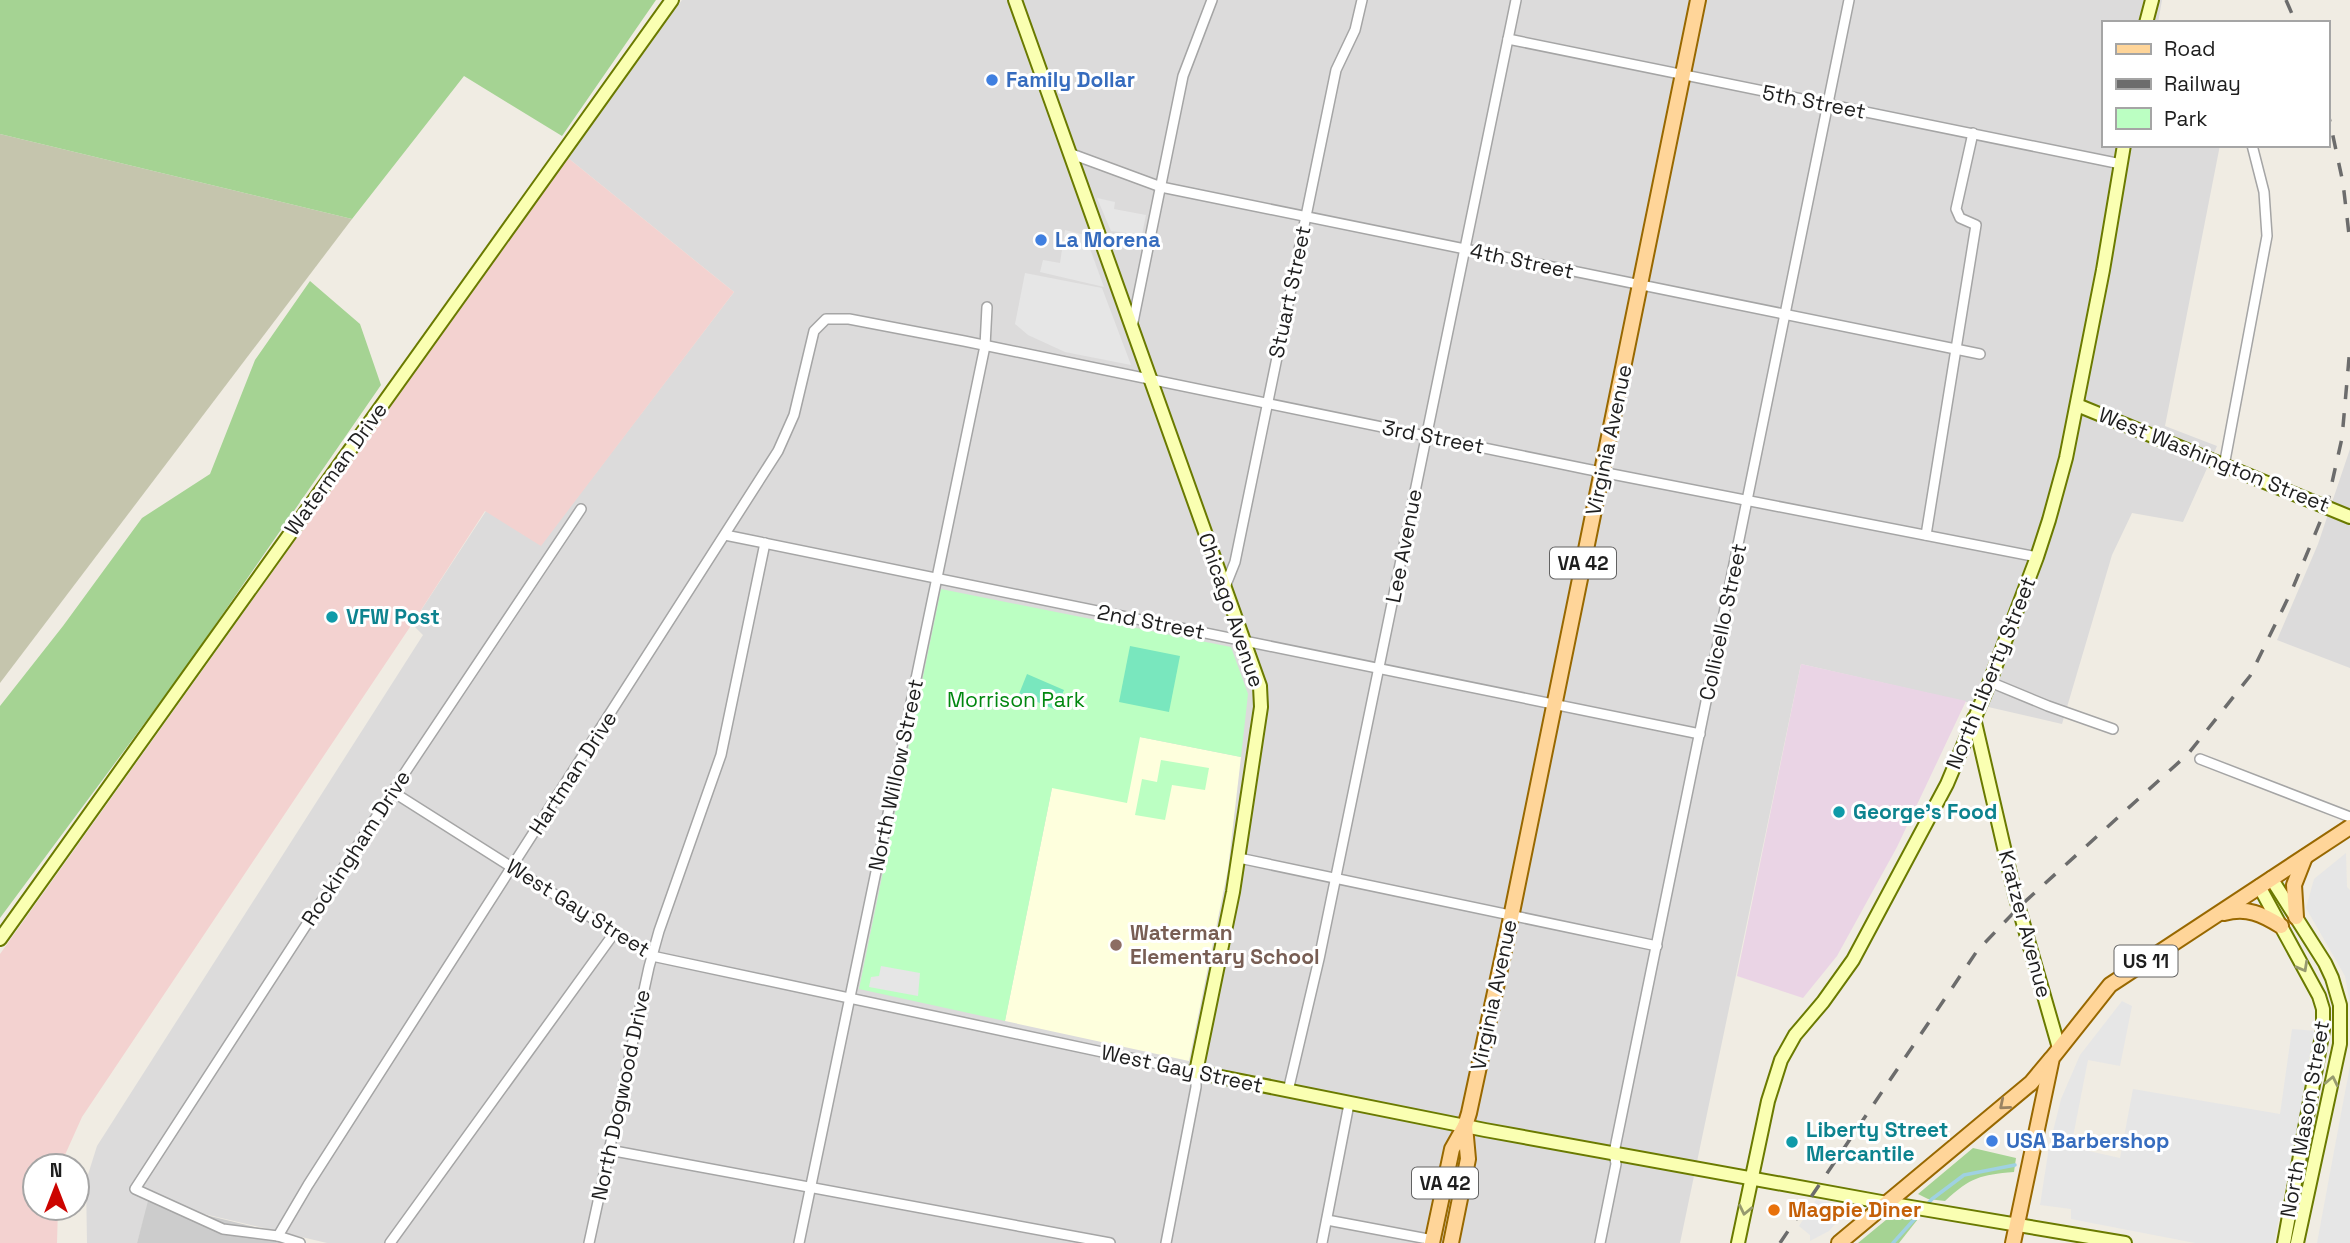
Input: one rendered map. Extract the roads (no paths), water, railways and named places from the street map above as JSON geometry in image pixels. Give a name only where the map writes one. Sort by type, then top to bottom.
[{"type":"main road","name":"Virginia Avenue","points":[[1465,1126],[1555,705],[1698,0]]},
{"type":"main road","name":"US 11","points":[[1839,1243],[2031,1083],[2110,985],[2350,827]]},
{"type":"main road","points":[[2296,916],[2294,885],[2306,855]]},
{"type":"main road","points":[[2216,914],[2247,910],[2267,916],[2281,926]]},
{"type":"main road","name":"US 11","points":[[2013,1243],[2056,1053]]},
{"type":"main road","name":"VA 42","points":[[1433,1242],[1452,1149],[1465,1126]]},
{"type":"main road","name":"VA 42","points":[[1451,1243],[1468,1159],[1465,1126]]},
{"type":"street","name":"Waterman Drive","points":[[0,939],[672,0]]},
{"type":"street","name":"Chicago Avenue","points":[[1015,0],[1258,675],[1261,701],[1239,858],[1196,1072],[1166,1243]]},
{"type":"street","points":[[1132,329],[1183,76],[1212,0]]},
{"type":"street","name":"Stuart Street","points":[[1225,587],[1235,562],[1336,70],[1354,30],[1362,0]]},
{"type":"street","name":"Lee Avenue","points":[[1288,1091],[1319,959],[1516,0]]},
{"type":"street","name":"Collicello Street","points":[[1600,1243],[1616,1164],[1614,1153],[1849,0]]},
{"type":"street","points":[[2147,21],[2152,0]]},
{"type":"street","name":"5th Street","points":[[1507,40],[2121,164]]},
{"type":"street","points":[[1926,535],[1976,225],[1960,218],[1956,207],[1973,134]]},
{"type":"street","name":"North Liberty Street","points":[[1738,1243],[1768,1101],[1782,1060],[1796,1035],[1823,1002],[1863,943],[1947,784],[1990,682],[2037,556],[2053,508],[2077,405],[2104,270],[2124,147]]},
{"type":"street","points":[[2224,466],[2267,236],[2264,192],[2253,147]]},
{"type":"street","name":"4th Street","points":[[1069,153],[1161,187],[1980,354]]},
{"type":"street","name":"North Willow Street","points":[[799,1243],[985,346],[987,307]]},
{"type":"street","name":"3rd Street","points":[[778,451],[794,415],[814,331],[822,321],[829,318],[849,319],[1602,472],[2037,556]]},
{"type":"street","name":"West Washington Street","points":[[2077,405],[2224,466],[2315,500],[2350,517]]},
{"type":"street","name":"Hartman Drive","points":[[278,1236],[778,451]]},
{"type":"street","name":"Rockingham Drive","points":[[278,1236],[223,1229],[135,1189],[581,509]]},
{"type":"street","name":"2nd Street","points":[[725,535],[1699,734]]},
{"type":"street","name":"North Dogwood Drive","points":[[589,1243],[652,956],[721,755],[765,543]]},
{"type":"street","points":[[1990,682],[2113,729]]},
{"type":"street","name":"Kratzer Avenue","points":[[1974,718],[2015,895],[2056,1053]]},
{"type":"street","points":[[2200,759],[2350,817]]},
{"type":"street","name":"West Gay Street","points":[[393,792],[652,956],[1349,1104],[1887,1203],[2125,1243]]},
{"type":"street","points":[[1239,858],[1657,946]]},
{"type":"street","name":"North Mason Street","points":[[2265,882],[2296,916],[2317,948],[2332,978],[2340,1005],[2341,1035],[2297,1243]]},
{"type":"street","name":"North Mason Street","points":[[2265,882],[2281,926],[2319,996],[2323,1009],[2323,1030],[2284,1243]]},
{"type":"street","points":[[390,1243],[615,932]]},
{"type":"street","points":[[1322,1243],[1349,1104]]},
{"type":"street","points":[[609,1150],[1110,1243]]},
{"type":"street","points":[[1327,1220],[1433,1242]]},
{"type":"street","points":[[278,1236],[300,1243]]},
{"type":"waterway","points":[[1925,1207],[1964,1175],[2015,1165]]},
{"type":"waterway","points":[[1893,1243],[1920,1213]]},
{"type":"railway","points":[[2286,0],[2295,21]]},
{"type":"railway","points":[[2329,117],[2343,183],[2350,243]]},
{"type":"railway","points":[[1780,1243],[1977,951],[2019,907],[2188,754],[2250,676],[2292,590],[2327,505],[2342,438],[2350,347]]},
{"type":"place","name":"Family Dollar","points":[[992,80]]},
{"type":"place","name":"La Morena","points":[[1041,240]]},
{"type":"place","name":"VFW Post","points":[[332,617]]},
{"type":"place","name":"George's Food","points":[[1839,812]]},
{"type":"place","name":"Waterman Elementary School","points":[[1116,945]]},
{"type":"place","name":"USA Barbershop","points":[[1992,1141]]},
{"type":"place","name":"Liberty Street Mercantile","points":[[1792,1142]]},
{"type":"place","name":"Magpie Diner","points":[[1774,1210]]},
{"type":"park label","name":"Morrison Park","points":[[1016,700]]}]
